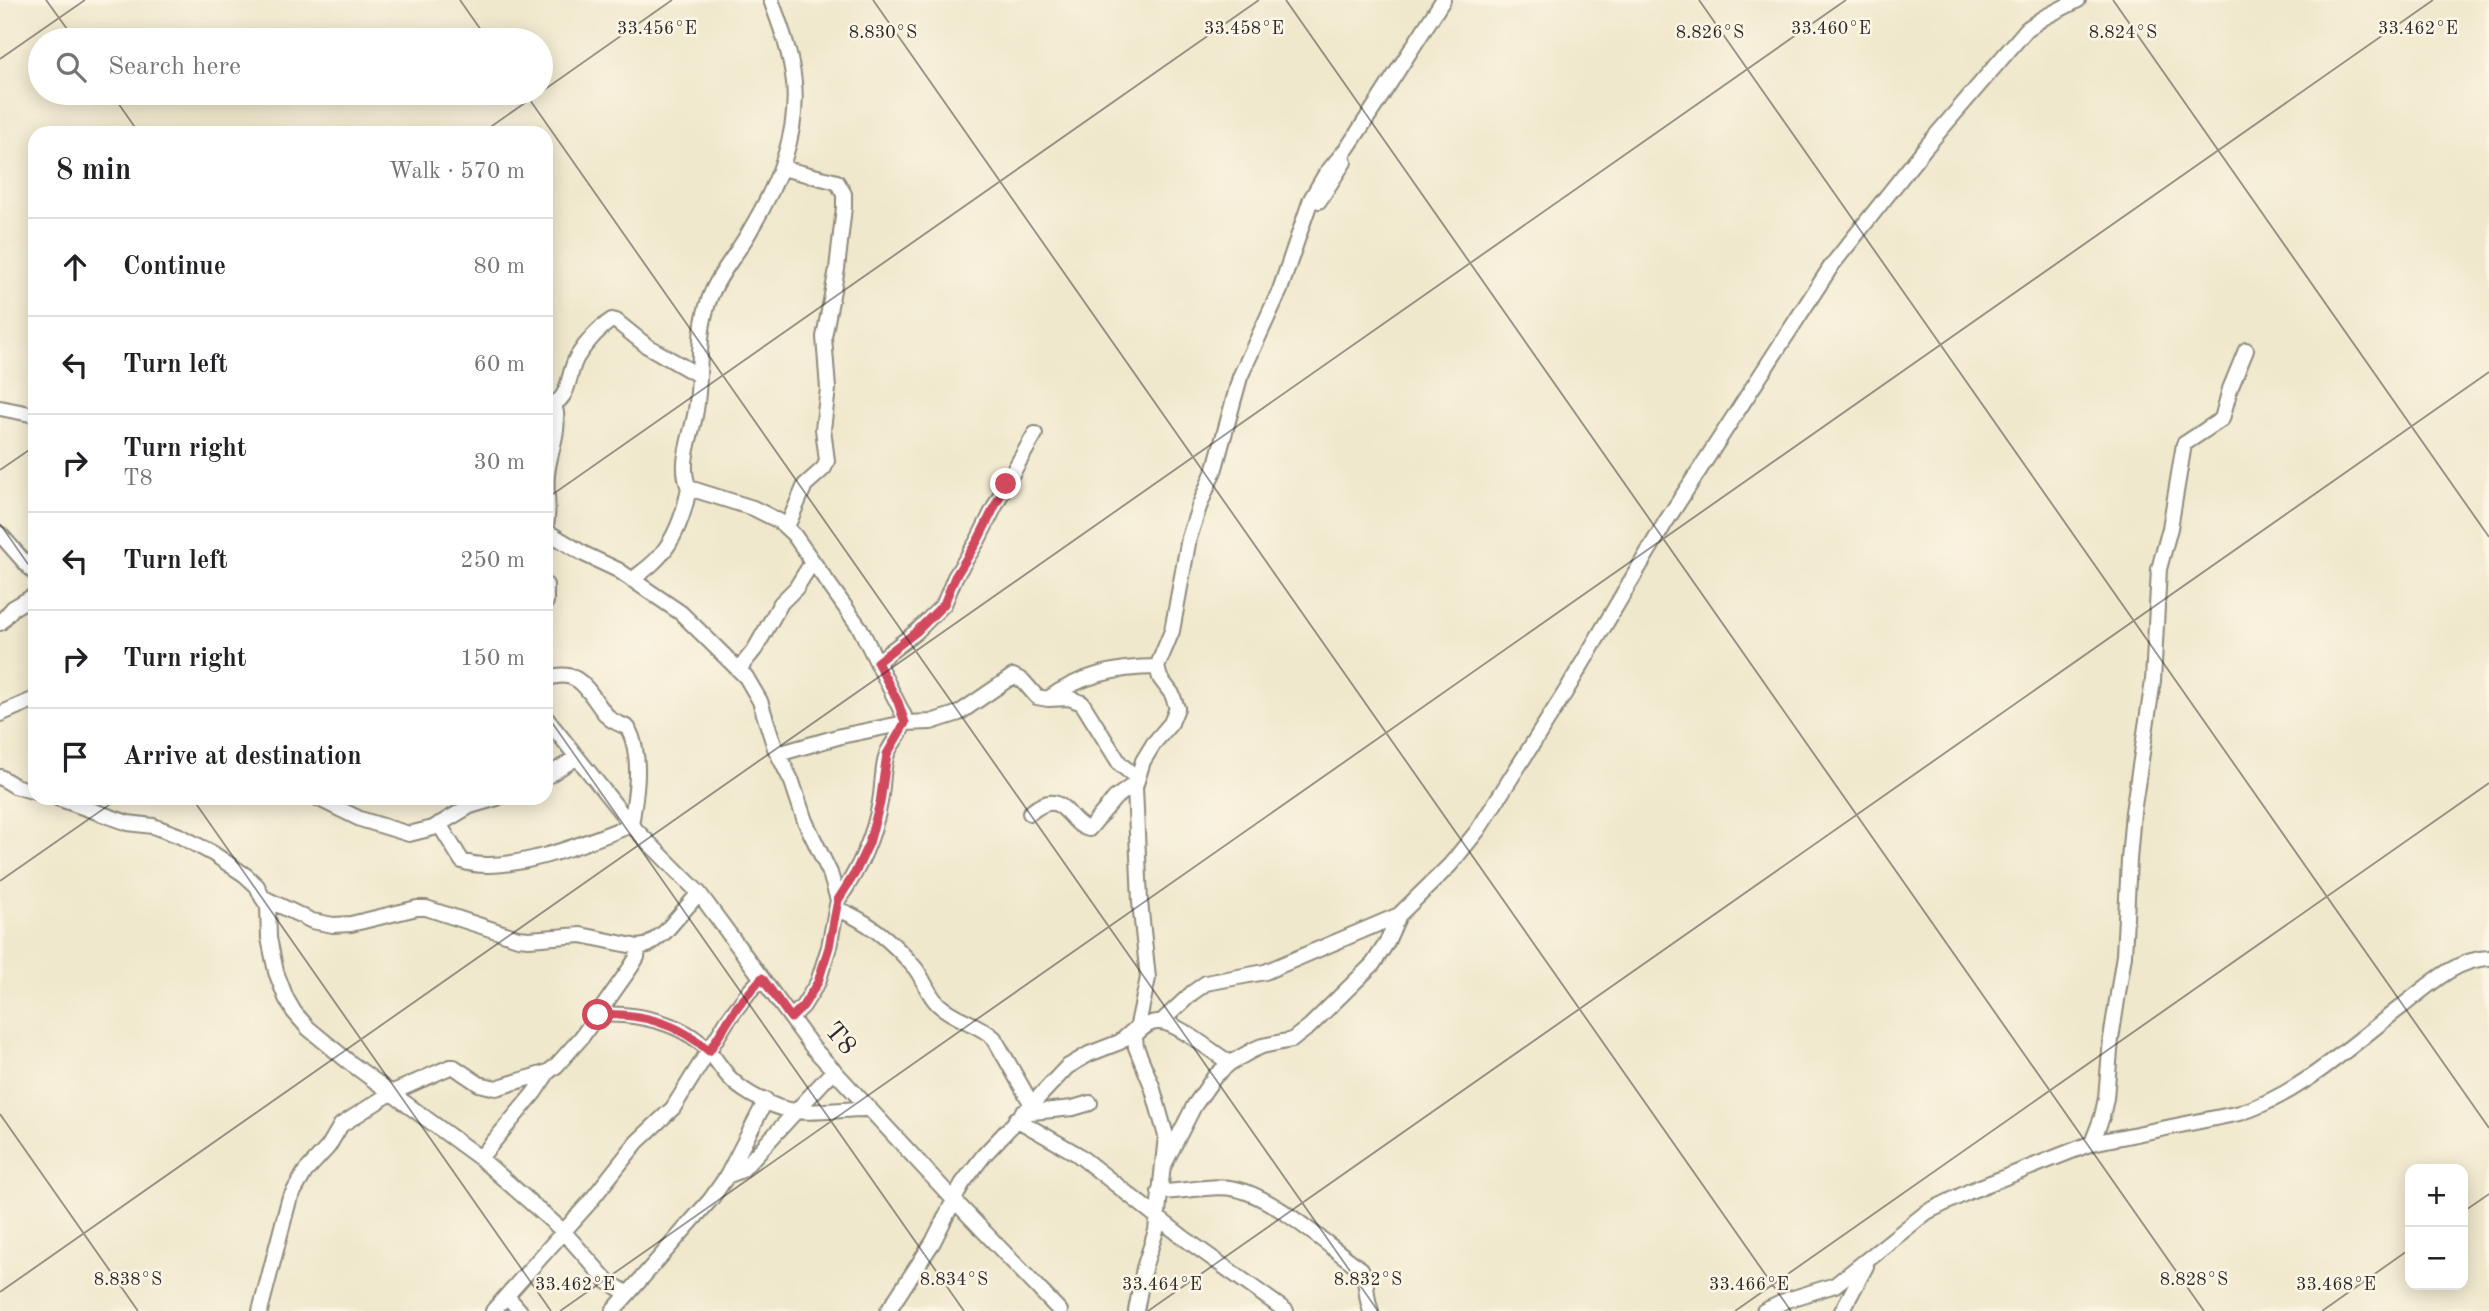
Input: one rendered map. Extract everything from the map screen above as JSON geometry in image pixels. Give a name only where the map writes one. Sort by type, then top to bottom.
[{"type":"street","points":[[632,580],[656,560],[686,507],[689,488],[685,460],[696,409],[699,348],[709,300],[753,227],[782,168],[793,122],[794,82],[784,37],[771,0]]},
{"type":"street","points":[[1136,1311],[1144,1268],[1156,1231],[1165,1127],[1136,1047],[1136,1031],[1148,978],[1140,902],[1137,780],[1149,751],[1171,723],[1177,708],[1172,694],[1160,678],[1157,667],[1172,631],[1189,538],[1215,468],[1233,397],[1249,355],[1280,290],[1311,199],[1443,0]]},
{"type":"street","points":[[1163,1167],[1194,1106],[1209,1083],[1230,1063],[1262,1046],[1292,1040],[1306,1031],[1373,964],[1386,944],[1399,915],[1460,854],[1487,817],[1566,691],[1665,523],[1832,265],[1925,148],[2027,29],[2078,0]]},
{"type":"street","points":[[782,168],[837,182],[844,194],[838,269],[824,337],[828,390],[823,429],[827,461],[824,468],[805,485],[787,527]]},
{"type":"street","points":[[553,402],[566,391],[576,359],[598,331],[612,320],[617,321],[647,346],[698,375]]},
{"type":"street","points":[[2091,1143],[2102,1117],[2106,1098],[2111,1039],[2124,955],[2133,812],[2153,681],[2158,581],[2177,493],[2180,460],[2187,440],[2222,419],[2230,389],[2246,350]]},
{"type":"street","points":[[0,408],[28,414]]},
{"type":"street","points":[[553,416],[557,431],[553,447]]},
{"type":"street","points":[[877,662],[916,632],[944,604],[955,577],[978,540],[1035,433]]},
{"type":"street","points":[[689,488],[753,508],[787,527],[854,618],[898,702],[905,723],[887,754],[880,803],[869,843],[837,905],[827,955],[818,982],[803,1006],[791,1018]]},
{"type":"street","points":[[0,534],[28,566]]},
{"type":"street","points":[[553,535],[632,580],[681,613],[738,669],[760,701],[805,821],[830,873],[837,905],[873,928],[914,967],[939,1005],[993,1038],[1023,1112],[1184,1238],[1286,1311]]},
{"type":"street","points":[[738,669],[755,649],[781,603],[796,588],[811,564],[808,555]]},
{"type":"street","points":[[0,623],[13,608],[28,599]]},
{"type":"street","points":[[1048,699],[1080,680],[1107,671],[1157,667]]},
{"type":"street","points":[[439,824],[462,861],[478,865],[510,862],[568,849],[631,825],[637,791],[636,754],[628,728],[608,716],[579,680],[563,676],[553,678]]},
{"type":"street","points":[[778,754],[841,736],[905,723],[931,722],[959,713],[1013,676],[1023,681],[1028,690],[1037,697],[1069,698],[1082,703],[1120,764],[1137,780]]},
{"type":"street","points":[[0,714],[28,702]]},
{"type":"street","name":"T8","points":[[553,727],[631,825],[699,893],[791,1018],[834,1070],[1060,1311]]},
{"type":"street","points":[[553,772],[577,757]]},
{"type":"street","points":[[0,777],[28,790]]},
{"type":"street","points":[[1030,813],[1044,803],[1053,803],[1069,812],[1081,827],[1089,829],[1115,798],[1137,780]]},
{"type":"street","points":[[77,805],[128,823],[153,826],[180,836],[245,875],[257,886],[268,906],[269,938],[276,972],[294,1012],[326,1044],[480,1158],[563,1231],[608,1282],[627,1293]]},
{"type":"street","points":[[332,805],[360,818],[409,834],[425,831],[473,805]]},
{"type":"street","points":[[262,897],[300,916],[333,925],[351,924],[426,908],[518,938],[581,935],[638,947],[658,939],[699,893]]},
{"type":"street","points":[[888,1311],[933,1242],[953,1199],[971,1170],[1067,1067],[1157,1022],[1206,984],[1265,972],[1399,915]]},
{"type":"street","points":[[480,1158],[548,1072],[567,1054],[598,1015],[637,957],[638,947]]},
{"type":"street","points":[[1764,1311],[1787,1300],[1835,1285],[1910,1224],[1941,1204],[2091,1143],[2240,1114],[2261,1107],[2285,1094],[2440,977],[2462,964],[2479,958],[2489,958]]},
{"type":"street","points":[[493,1311],[637,1142],[673,1108],[737,1007],[762,978]]},
{"type":"street","points":[[1143,1003],[1157,1022],[1178,1030],[1230,1063]]},
{"type":"street","points":[[598,1015],[621,1013],[636,1016],[669,1026],[698,1040],[737,1086],[775,1106],[798,1111],[870,1109]]},
{"type":"street","points":[[260,1311],[285,1214],[296,1187],[305,1172],[328,1147],[341,1125],[391,1093],[450,1067],[487,1088],[496,1088],[548,1072]]},
{"type":"street","points":[[727,1176],[742,1170],[834,1070]]},
{"type":"street","points":[[613,1311],[700,1214],[727,1176],[765,1100]]},
{"type":"street","points":[[1023,1112],[1073,1108],[1090,1103]]},
{"type":"street","points":[[1160,1192],[1238,1189],[1274,1206],[1361,1269],[1366,1300],[1371,1311]]},
{"type":"street","points":[[1842,1311],[1871,1257]]},
{"type":"street","points":[[507,1296],[520,1311]]},
{"type":"route","points":[[598,1015],[621,1013],[669,1026],[698,1040],[709,1051],[737,1007],[762,978],[791,1018],[811,996],[824,963],[838,900],[855,873],[876,822],[887,754],[905,723],[898,702],[877,662],[916,632],[944,604],[955,577],[978,540],[1006,484]]}]
